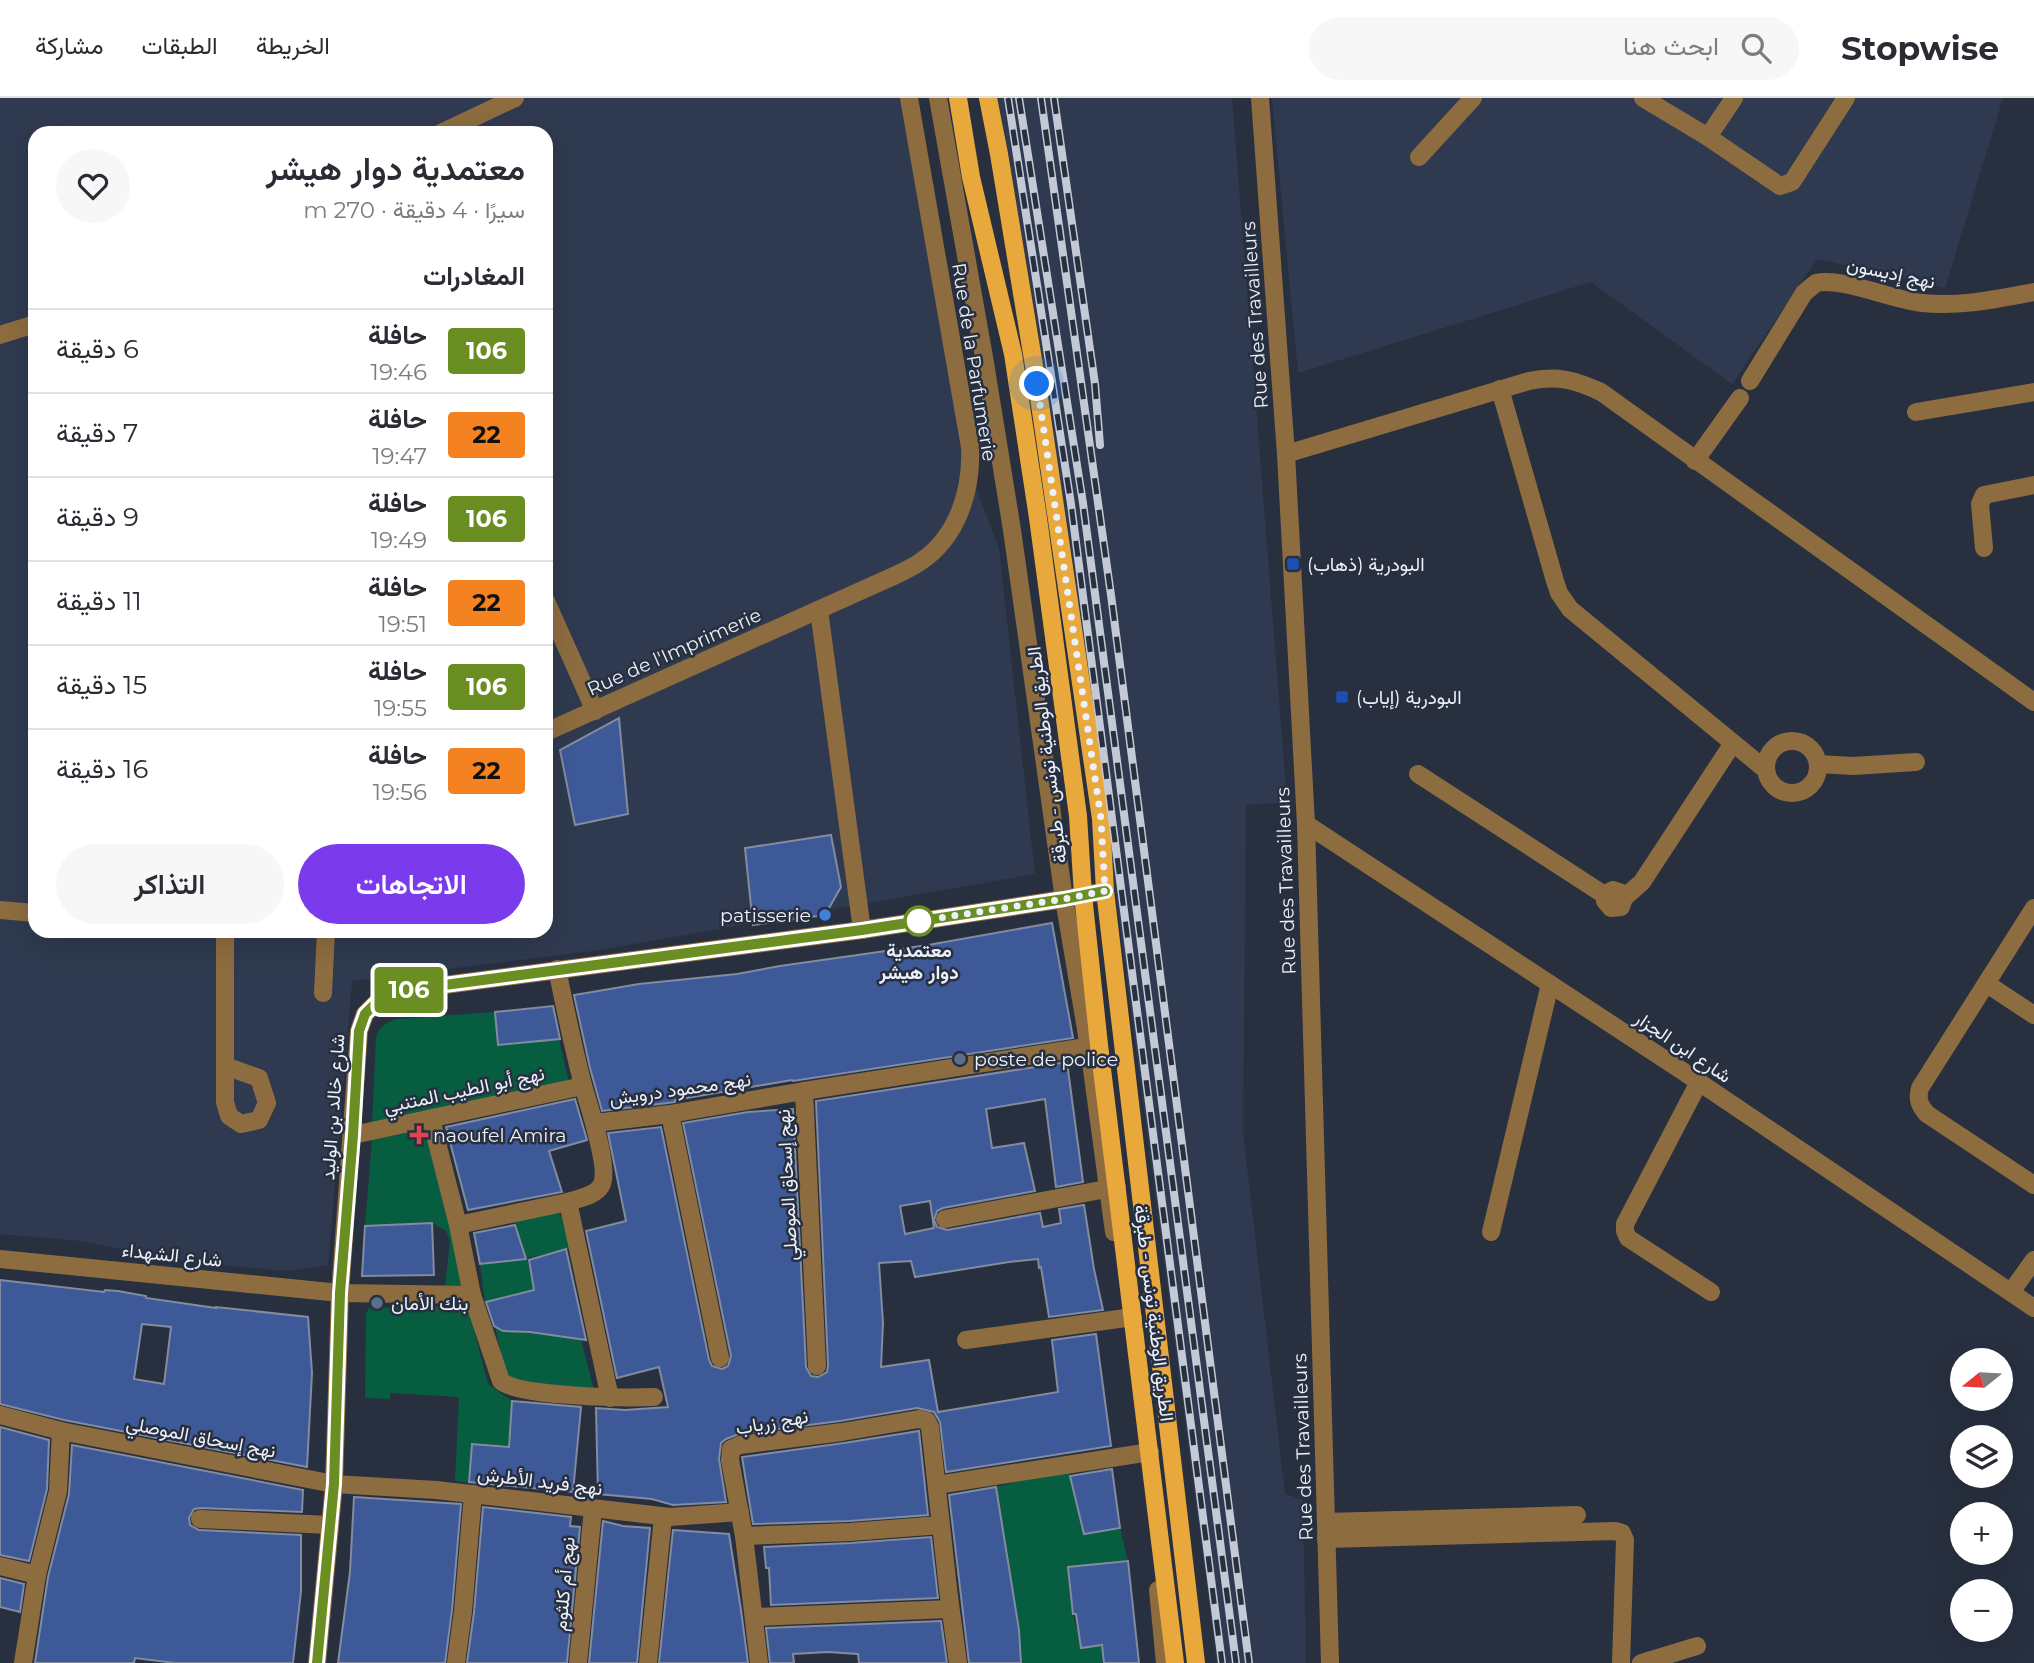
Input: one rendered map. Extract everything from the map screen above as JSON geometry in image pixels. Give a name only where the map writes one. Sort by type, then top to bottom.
[{"type":"main road","name":"الطريق الوطنية تونس - طبرقة","points":[[958,98],[971,177],[1013,354],[1036,504],[1078,816],[1094,1046],[1175,1663]]},
{"type":"main road","name":"الطريق الوطنية تونس - طبرقة","points":[[988,98],[1037,384],[1101,819],[1105,891],[1196,1663]]},
{"type":"street","points":[[456,126],[515,98]]},
{"type":"street","name":"Rue de la Parfumerie","points":[[819,610],[896,575],[921,562],[936,550],[953,526],[970,480],[968,435],[909,98]]},
{"type":"street","points":[[938,98],[1007,504],[1064,899],[1094,1046]]},
{"type":"street","name":"Rue des Travailleurs","points":[[1260,98],[1286,454],[1306,824],[1330,1663]]},
{"type":"street","points":[[1419,157],[1473,98]]},
{"type":"street","points":[[1643,98],[1708,137],[1780,186],[1791,182],[1846,98]]},
{"type":"street","points":[[1708,137],[1734,98]]},
{"type":"street","name":"نهج إديسون","points":[[1750,381],[1804,293],[1816,283],[1836,283],[1919,303],[1963,305],[2034,292]]},
{"type":"street","points":[[0,335],[28,326]]},
{"type":"street","points":[[1286,454],[1545,377],[1580,382],[1601,392],[2034,702]]},
{"type":"street","points":[[1500,389],[1555,581],[1564,601],[1570,609],[1766,770]]},
{"type":"street","points":[[1916,412],[2034,392]]},
{"type":"street","points":[[1695,461],[1740,398]]},
{"type":"street","points":[[1984,548],[1980,504],[1984,495],[2034,485]]},
{"type":"street","points":[[819,610],[862,930]]},
{"type":"street","name":"Rue de l'Imprimerie","points":[[553,729],[819,610]]},
{"type":"street","points":[[553,617],[595,710]]},
{"type":"street","points":[[1789,741],[1808,747],[1815,754],[1818,764],[1812,784],[1794,793],[1775,788],[1766,770],[1771,751],[1779,744],[1789,741]]},
{"type":"street","points":[[1418,774],[1615,897],[1642,882],[1733,743]]},
{"type":"street","points":[[1818,764],[1853,766],[1916,762]]},
{"type":"street","name":"شارع ابن الجزار","points":[[1306,824],[1699,1082],[2034,1308]]},
{"type":"street","name":"شارع خالد بن الوليد","points":[[317,1663],[334,1484],[340,1293],[359,1031],[365,1014],[379,1000],[414,989],[862,930],[1105,891]]},
{"type":"street","points":[[2034,908],[1920,1088],[1918,1100],[1927,1114],[2034,1185]]},
{"type":"street","points":[[0,910],[28,912]]},
{"type":"street","points":[[225,938],[225,1066]]},
{"type":"street","points":[[323,993],[326,938]]},
{"type":"street","name":"نهج محمود درويش","points":[[557,969],[583,1086],[595,1122],[670,1114],[804,1091]]},
{"type":"street","points":[[1491,1232],[1549,984]]},
{"type":"street","points":[[1987,984],[2034,1015]]},
{"type":"street","name":"نهج إسحاق الموصلي","points":[[817,1366],[804,1091],[1094,1046]]},
{"type":"street","points":[[1699,1082],[1625,1224],[1625,1231],[1628,1238],[1711,1292]]},
{"type":"street","name":"نهج أبو الطيب المتنبي","points":[[353,1135],[583,1086]]},
{"type":"street","points":[[670,1114],[720,1359]]},
{"type":"street","points":[[431,1119],[458,1225],[472,1295],[498,1374],[505,1384],[517,1388],[610,1398],[654,1397]]},
{"type":"street","points":[[458,1225],[568,1202],[591,1194],[602,1184],[604,1175],[595,1122]]},
{"type":"street","points":[[945,1220],[1112,1188]]},
{"type":"street","points":[[568,1202],[610,1398]]},
{"type":"street","name":"شارع الشهداء","points":[[0,1259],[340,1293],[472,1295]]},
{"type":"street","points":[[2011,1292],[2034,1260]]},
{"type":"street","points":[[966,1340],[1130,1318]]},
{"type":"street","name":"نهج إسحاق الموصلي","points":[[0,1415],[61,1431],[334,1484]]},
{"type":"street","name":"نهج زرياب","points":[[758,1663],[744,1536],[730,1461],[730,1450],[733,1447],[919,1419],[927,1421],[930,1427],[937,1485]]},
{"type":"street","points":[[23,1663],[37,1575],[58,1491],[61,1431]]},
{"type":"street","points":[[958,1663],[937,1485],[1147,1452],[1165,1663]]},
{"type":"street","name":"نهج فريد الأطرش","points":[[334,1484],[473,1494],[663,1517],[740,1512]]},
{"type":"street","points":[[456,1663],[473,1494]]},
{"type":"street","name":"نهج أم كلثوم","points":[[578,1663],[593,1509]]},
{"type":"street","points":[[1326,1530],[1577,1515]]},
{"type":"street","points":[[648,1663],[663,1517]]},
{"type":"street","points":[[200,1519],[330,1525]]},
{"type":"street","points":[[744,1536],[941,1525]]},
{"type":"street","points":[[1326,1530],[1622,1533],[1625,1541],[1621,1663]]},
{"type":"street","points":[[0,1566],[37,1575]]},
{"type":"street","points":[[754,1617],[950,1609]]},
{"type":"street","points":[[1641,1663],[1697,1646]]},
{"type":"shaded area","points":[[0,98],[900,98],[967,465],[999,548],[1035,874],[593,951],[352,981],[328,1265],[287,1271],[186,1262],[82,1241],[0,1234]]},
{"type":"shaded area","points":[[996,98],[1232,98],[1287,802],[1246,805],[1243,1132],[1285,1494],[1303,1500],[1306,1663],[1217,1663],[1064,520]]},
{"type":"shaded area","points":[[1272,98],[2003,98],[1945,288],[1817,259],[1732,384],[1591,282],[1298,373]]},
{"type":"green space","points":[[495,1012],[498,1045],[559,1039],[570,1087],[372,1125],[376,1037],[384,1025],[397,1019]]},
{"type":"green space","points":[[428,1129],[462,1285],[455,1288],[445,1287],[450,1242],[446,1231],[432,1223],[365,1226],[372,1140]]},
{"type":"green space","points":[[556,1211],[565,1219],[571,1249],[527,1258],[535,1296],[520,1294],[485,1302],[480,1264],[525,1258],[514,1219]]},
{"type":"green space","points":[[460,1306],[470,1315],[488,1384],[512,1401],[508,1446],[472,1444],[468,1483],[455,1481],[459,1397],[390,1393],[390,1399],[365,1398],[366,1314],[369,1308]]},
{"type":"green space","points":[[495,1326],[503,1331],[533,1332],[581,1340],[594,1390],[542,1388],[506,1377]]},
{"type":"green space","points":[[1068,1469],[1084,1534],[1120,1528],[1128,1561],[1068,1567],[1073,1614],[1081,1647],[1106,1644],[1102,1663],[1022,1663],[996,1487]]},
{"type":"building","points":[[619,718],[628,814],[575,825],[560,750]]},
{"type":"building","points":[[831,835],[841,887],[825,915],[753,925],[745,848]]},
{"type":"building","points":[[1052,923],[1073,1038],[792,1080],[675,1102],[602,1111],[574,995],[639,984],[737,974]]},
{"type":"building","points":[[553,1006],[560,1039],[498,1045],[495,1012]]},
{"type":"building","points":[[1067,1062],[1083,1182],[1056,1187],[1045,1099],[986,1109],[992,1148],[1024,1143],[1035,1191],[943,1208],[937,1211],[934,1220],[937,1227],[947,1230],[1040,1213],[1043,1227],[1061,1223],[1059,1209],[1084,1205],[1103,1310],[1049,1317],[1038,1259],[915,1277],[911,1261],[879,1263],[883,1323],[881,1367],[929,1360],[938,1412],[1058,1392],[1052,1340],[1096,1334],[1111,1446],[946,1472],[940,1422],[934,1412],[917,1408],[739,1434],[726,1439],[721,1443],[719,1459],[726,1502],[673,1505],[652,1499],[598,1494],[596,1408],[625,1410],[668,1407],[659,1367],[617,1378],[586,1231],[626,1221],[608,1133],[661,1127],[709,1360],[712,1366],[722,1369],[728,1366],[731,1356],[683,1123],[748,1112],[793,1109],[806,1367],[811,1376],[818,1377],[827,1372],[828,1365],[816,1101]],"holes":[[[930,1201],[934,1228],[905,1234],[900,1206]]]},
{"type":"building","points":[[575,1099],[587,1140],[549,1151],[562,1192],[468,1210],[446,1127]]},
{"type":"building","points":[[432,1223],[434,1275],[362,1276],[365,1226]]},
{"type":"building","points":[[515,1225],[526,1259],[480,1264],[474,1233]]},
{"type":"building","points":[[566,1249],[586,1340],[503,1331],[494,1326],[486,1302],[534,1290],[529,1260]]},
{"type":"building","points":[[0,1280],[104,1292],[118,1291],[146,1298],[216,1308],[308,1317],[312,1373],[307,1467],[64,1420],[0,1404]],"holes":[[[142,1324],[171,1327],[164,1384],[134,1379]]]},
{"type":"building","points":[[512,1401],[581,1407],[573,1492],[469,1482],[472,1444],[509,1447]]},
{"type":"building","points":[[0,1427],[49,1440],[47,1489],[29,1561],[0,1555]]},
{"type":"building","points":[[919,1431],[928,1515],[753,1524],[742,1457]]},
{"type":"building","points":[[72,1445],[303,1490],[302,1512],[201,1508],[194,1509],[189,1518],[190,1525],[199,1530],[301,1535],[301,1591],[293,1663],[175,1663],[135,1658],[134,1663],[35,1663],[48,1577],[69,1494]]},
{"type":"building","points":[[1112,1469],[1120,1528],[1084,1534],[1070,1476]]},
{"type":"building","points":[[996,1487],[1019,1630],[1021,1663],[969,1663],[949,1495]]},
{"type":"building","points":[[354,1497],[461,1504],[445,1663],[338,1663],[350,1572]]},
{"type":"building","points":[[483,1507],[571,1517],[570,1526],[580,1527],[567,1663],[467,1663]]},
{"type":"building","points":[[603,1521],[650,1528],[637,1663],[589,1663]]},
{"type":"building","points":[[673,1530],[729,1534],[748,1663],[659,1663]]},
{"type":"building","points":[[931,1537],[938,1598],[771,1605],[769,1568],[766,1568],[764,1547]]},
{"type":"building","points":[[1128,1561],[1139,1663],[1104,1663],[1102,1645],[1081,1648],[1076,1614],[1073,1614],[1068,1567]]},
{"type":"building","points":[[0,1578],[24,1584],[20,1612],[0,1607]]},
{"type":"building","points":[[941,1621],[947,1663],[859,1663],[858,1654],[828,1652],[793,1654],[794,1663],[770,1663],[766,1628]]},
{"type":"railway","points":[[1008,98],[1071,504],[1222,1663]]},
{"type":"railway","points":[[1019,98],[1083,503],[1236,1663]]},
{"type":"railway","points":[[1041,98],[1111,595],[1249,1663]]},
{"type":"railway","points":[[1054,98],[1095,384],[1100,445]]},
{"type":"bus line","name":"106","points":[[317,1663],[334,1484],[340,1293],[358,1041],[365,1014],[371,1007],[384,997],[414,989],[862,930],[1105,891]]},
{"type":"place","name":"البودرية (ذهاب)","points":[[1293,564]]},
{"type":"place","name":"البودرية (إياب)","points":[[1342,697]]},
{"type":"place","name":"patisserie","points":[[825,915]]},
{"type":"place","name":"معتمدية دوار هيشر","points":[[919,921]]},
{"type":"place","name":"poste de police","points":[[960,1059]]},
{"type":"place","name":"naoufel Amira","points":[[419,1135]]},
{"type":"place","name":"بنك الأمان","points":[[377,1303]]},
{"type":"route","points":[[919,921],[912,922],[1105,891],[1101,819],[1037,384]]}]
